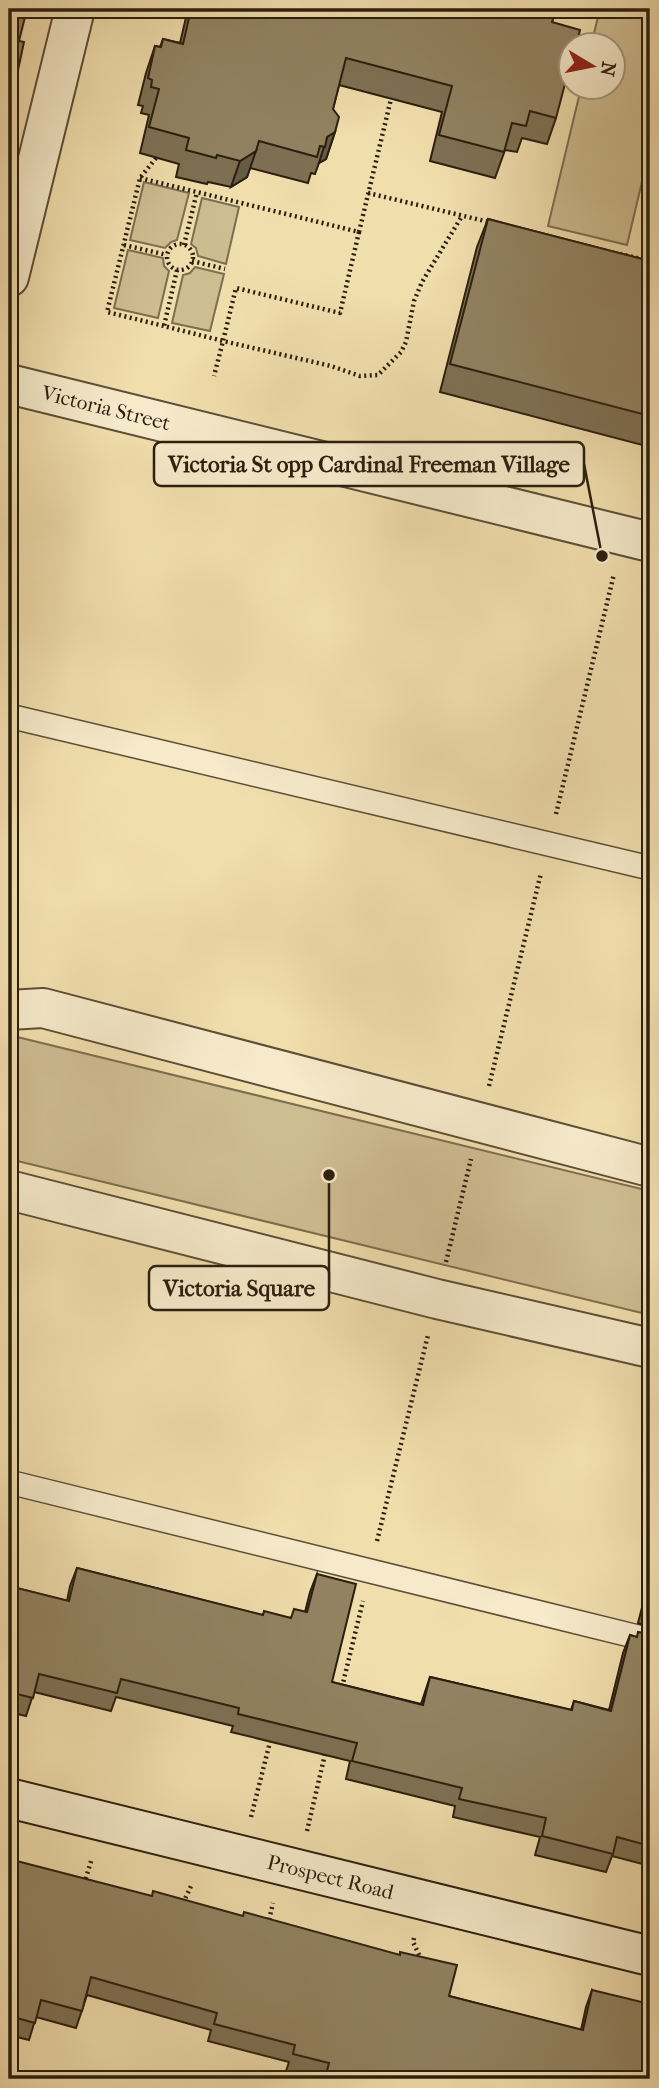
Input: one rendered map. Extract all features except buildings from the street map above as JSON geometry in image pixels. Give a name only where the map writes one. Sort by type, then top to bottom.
[{"type":"street","points":[[9,277],[75,9]]},
{"type":"street","name":"Victoria Street","points":[[9,384],[637,539]]},
{"type":"street","points":[[9,1010],[43,1008],[650,1167]]},
{"type":"street","points":[[9,1190],[437,1299],[650,1348]]},
{"type":"street","name":"Prospect Road","points":[[9,1798],[650,1956]]},
{"type":"lane","points":[[9,716],[650,868]]},
{"type":"lane","points":[[9,1482],[650,1640]]},
{"type":"path","points":[[214,376],[236,288],[340,313],[391,99]]},
{"type":"path","points":[[156,158],[140,178],[107,312],[331,366],[360,376],[378,375],[394,362],[401,352],[422,282],[462,216]]},
{"type":"path","points":[[140,178],[359,232]]},
{"type":"path","points":[[184,245],[197,191]]},
{"type":"path","points":[[368,193],[489,222]]},
{"type":"path","points":[[124,245],[167,255]]},
{"type":"path","points":[[184,245],[192,251],[192,261],[188,268],[177,270],[169,264],[167,255],[174,246],[184,245]]},
{"type":"path","points":[[610,251],[650,261]]},
{"type":"path","points":[[192,261],[225,269]]},
{"type":"path","points":[[164,326],[177,270]]},
{"type":"path","points":[[341,1688],[549,844],[637,539]]},
{"type":"path","points":[[307,1831],[329,1740]]},
{"type":"path","points":[[251,1817],[270,1742]]},
{"type":"path","points":[[80,1895],[92,1858]]},
{"type":"path","points":[[181,1908],[192,1884]]},
{"type":"path","points":[[265,1936],[273,1903]]},
{"type":"path","points":[[414,1938],[413,1942],[423,1963]]},
{"type":"shaded area","points":[[600,9],[650,9],[650,148],[627,245],[548,226],[578,102],[628,102],[628,32],[594,32]]},
{"type":"shaded area","points":[[144,182],[189,193],[177,240],[165,248],[130,240]]},
{"type":"shaded area","points":[[202,198],[239,207],[226,264],[198,256],[196,248],[191,244]]},
{"type":"shaded area","points":[[128,250],[163,258],[164,266],[169,271],[158,318],[114,308]]},
{"type":"shaded area","points":[[195,267],[224,274],[210,331],[172,323],[183,275],[190,273]]},
{"type":"shaded area","points":[[9,1035],[650,1191],[650,1315],[9,1159]]},
{"type":"place","name":"Victoria St opp Cardinal Freeman Village","points":[[602,556]]},
{"type":"place","name":"Victoria Square","points":[[329,1175]]}]
